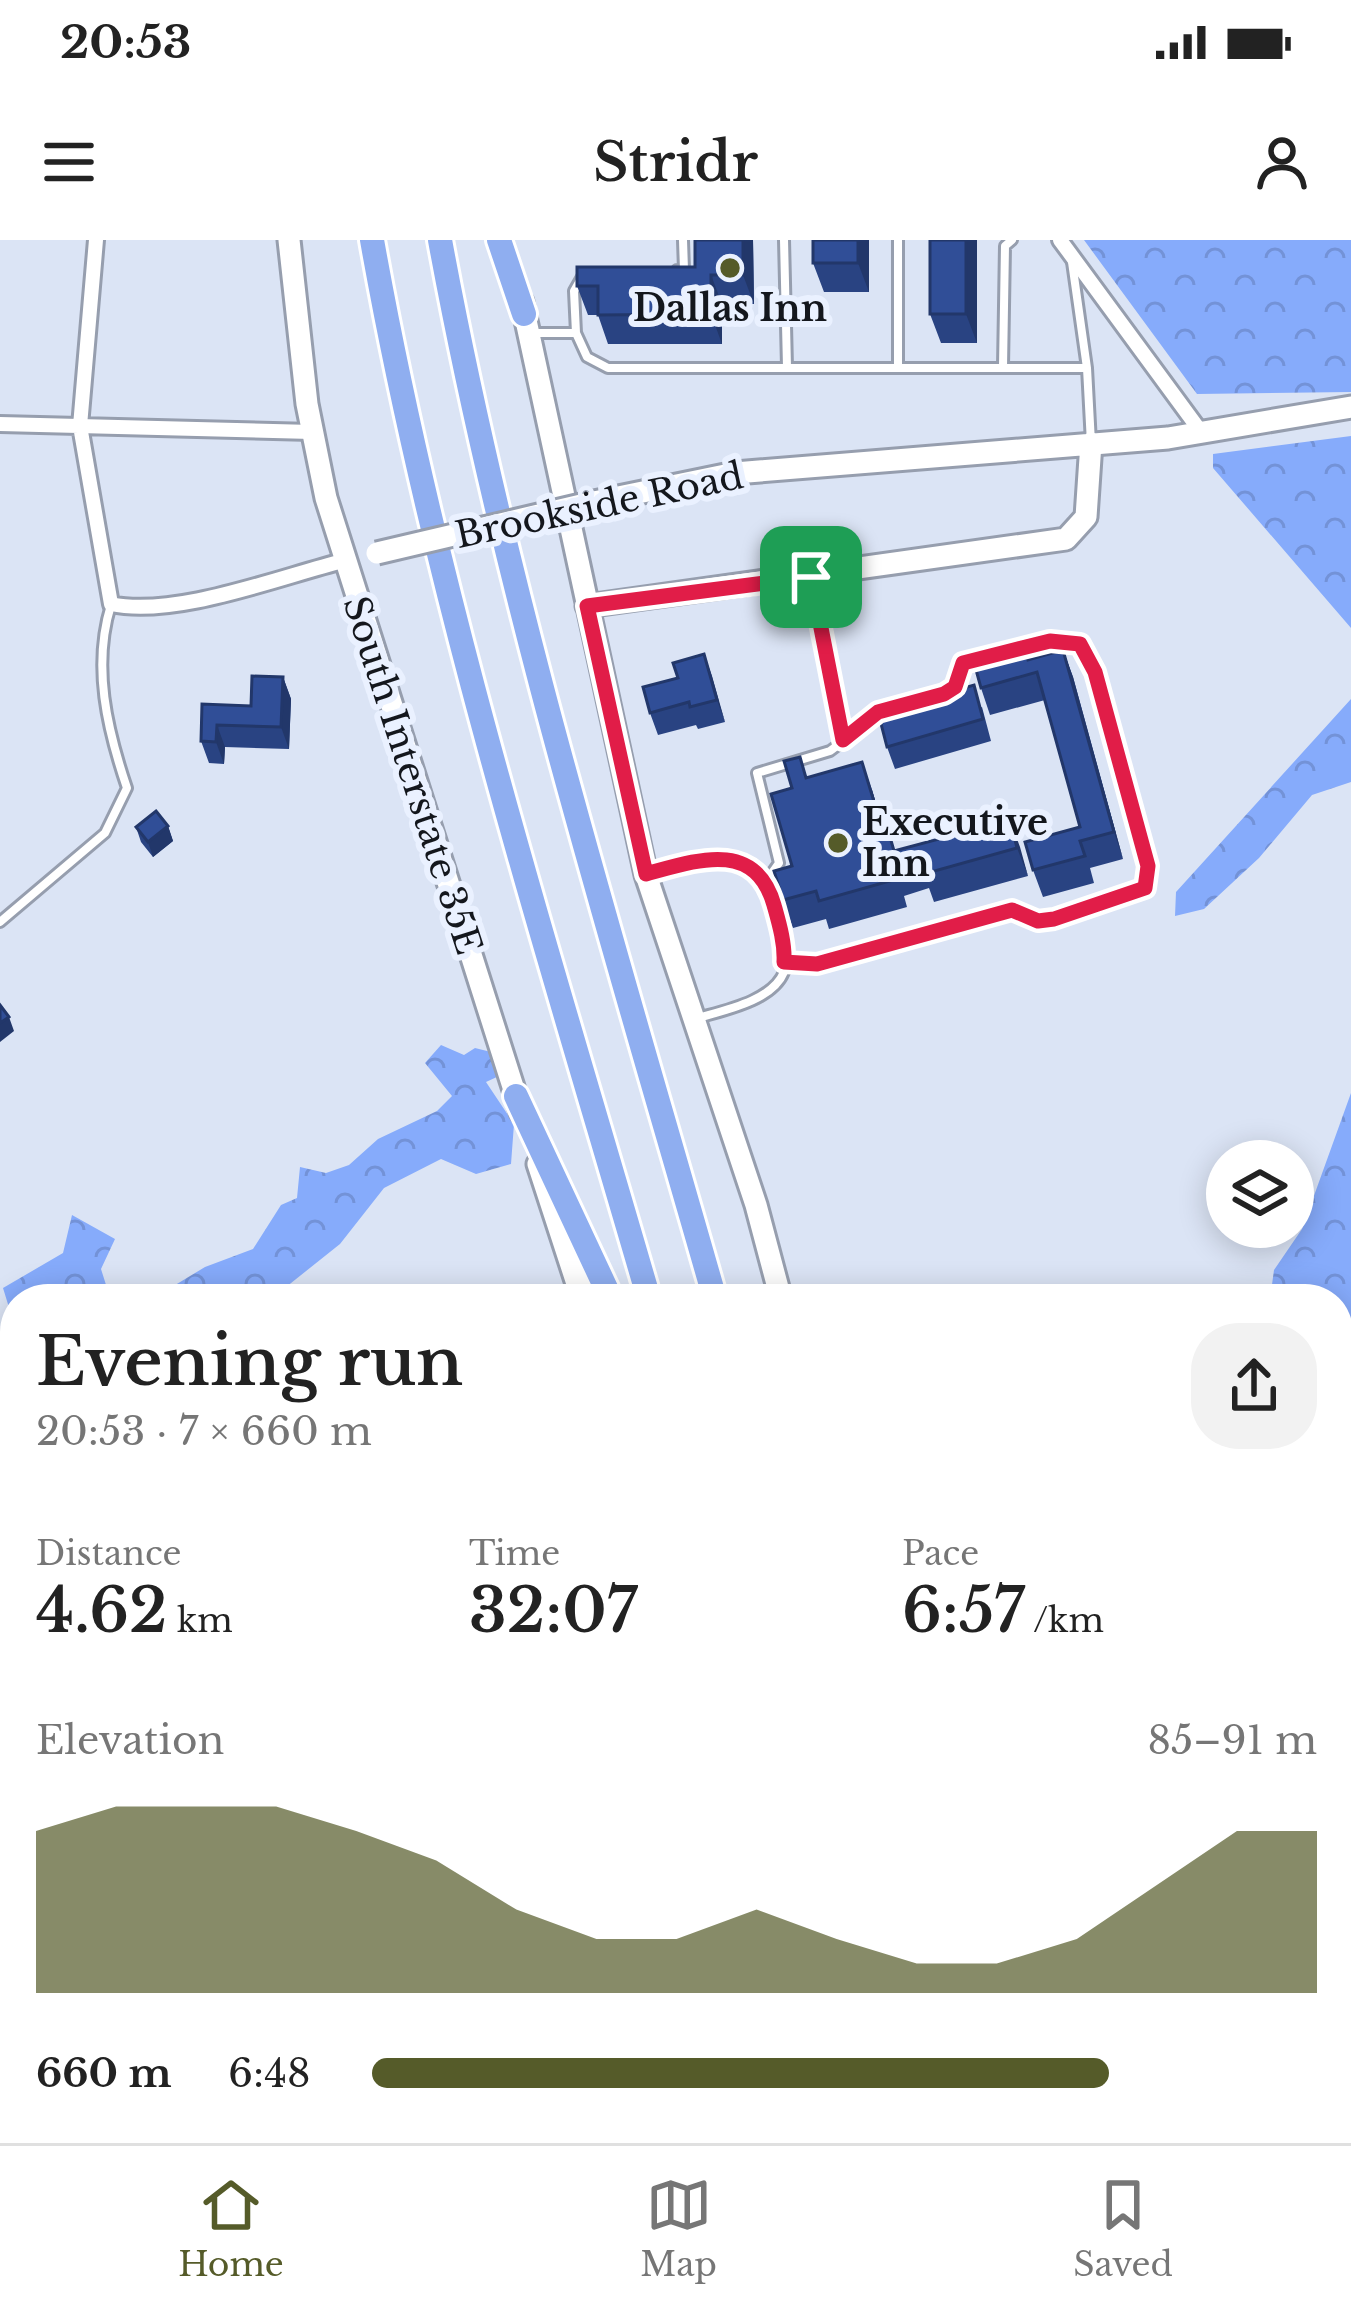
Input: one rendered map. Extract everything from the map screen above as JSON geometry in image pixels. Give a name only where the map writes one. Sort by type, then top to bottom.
[{"type":"highway","points":[[372,240],[411,442],[464,662],[645,1284]]},
{"type":"highway","points":[[440,240],[482,449],[568,786],[711,1284]]},
{"type":"highway","points":[[499,240],[526,324]]},
{"type":"highway","points":[[516,1096],[604,1284]]},
{"type":"main road","name":"South Interstate 35E","points":[[290,240],[312,432],[343,561],[419,778],[577,1284]]},
{"type":"main road","points":[[513,240],[526,324],[646,874],[756,1204],[777,1284]]},
{"type":"main road","name":"Brookside Road","points":[[343,561],[735,473],[1201,432],[1351,407]]},
{"type":"main road","points":[[587,606],[1066,539],[1086,518],[1091,443]]},
{"type":"street","points":[[96,240],[80,426],[111,604]]},
{"type":"street","points":[[1060,240],[1201,432]]},
{"type":"street","points":[[0,424],[312,432]]},
{"type":"street","name":"Brookside Road","points":[[111,604],[142,607],[191,599],[343,561]]},
{"type":"lane","points":[[664,270],[683,270],[683,240]]},
{"type":"lane","points":[[784,240],[787,367]]},
{"type":"lane","points":[[898,240],[898,368]]},
{"type":"lane","points":[[1003,368],[1006,246],[1012,240]]},
{"type":"lane","points":[[1070,254],[1087,368],[1091,443]]},
{"type":"lane","points":[[587,270],[574,291],[576,333],[587,357],[608,368],[1087,368]]},
{"type":"lane","points":[[526,324],[576,333]]},
{"type":"lane","points":[[811,577],[843,740]]},
{"type":"lane","points":[[0,922],[105,833],[127,788],[112,742],[102,674],[100,638],[111,604]]},
{"type":"lane","points":[[784,962],[817,964],[1012,910],[1038,921],[1054,919],[1145,888],[1148,866],[1089,655],[1080,644],[1064,641],[1007,652]]},
{"type":"lane","points":[[922,700],[955,687],[963,663],[985,657]]},
{"type":"lane","points":[[767,880],[779,863],[757,773],[830,751],[878,712],[900,706]]},
{"type":"lane","points":[[646,874],[728,860],[748,865],[767,880],[784,972],[767,991],[736,1007],[693,1019]]},
{"type":"green space","points":[[1084,240],[1351,240],[1351,392],[1197,394]]},
{"type":"green space","points":[[1351,436],[1351,628],[1213,468],[1213,454]]},
{"type":"green space","points":[[1351,699],[1351,782],[1312,795],[1259,858],[1204,909],[1175,916],[1176,892]]},
{"type":"green space","points":[[441,1045],[464,1055],[475,1048],[495,1053],[499,1076],[486,1082],[514,1124],[511,1164],[476,1174],[441,1159],[384,1188],[340,1244],[290,1284],[177,1284],[205,1267],[253,1249],[281,1205],[297,1198],[300,1167],[326,1173],[349,1165],[378,1139],[437,1111],[452,1096],[425,1063]]},
{"type":"green space","points":[[1351,1093],[1351,1284],[1272,1284],[1274,1270],[1289,1248],[1314,1248],[1314,1196]]},
{"type":"green space","points":[[72,1215],[115,1239],[101,1269],[106,1284],[10,1284],[63,1253]]},
{"type":"building","points":[[695,240],[743,240],[743,275],[711,275],[711,314],[598,315],[598,286],[577,286],[577,267],[695,267]]},
{"type":"building","points":[[813,240],[858,240],[858,263],[813,263]]},
{"type":"building","points":[[930,240],[966,240],[966,314],[930,314]]},
{"type":"building","points":[[1024,645],[1028,660],[1063,650],[1114,832],[1080,841],[1085,856],[1033,870],[1025,842],[1080,827],[1037,672],[981,688],[973,659]]},
{"type":"building","points":[[704,654],[717,700],[650,713],[643,687],[678,678],[673,663]]},
{"type":"building","points":[[252,676],[283,677],[281,727],[217,725],[216,742],[201,741],[202,704],[251,706]]},
{"type":"building","points":[[974,685],[983,719],[887,747],[878,712]]},
{"type":"building","points":[[800,757],[806,778],[862,762],[885,838],[890,837],[894,851],[1010,820],[1017,848],[924,874],[920,860],[894,868],[897,879],[819,901],[816,891],[783,900],[774,871],[792,866],[771,794],[792,788],[784,761]]},
{"type":"building","points":[[156,811],[168,826],[148,842],[136,827]]},
{"type":"place","name":"Dallas Inn","points":[[730,268]]},
{"type":"place","name":"Executive Inn","points":[[838,843]]},
{"type":"route","points":[[811,577],[843,740],[878,712],[955,687],[963,663],[1050,641],[1080,644],[1095,672],[1148,866],[1145,888],[1136,895],[1054,919],[1038,921],[1012,910],[817,964],[784,962],[767,880],[748,865],[704,860],[646,874],[587,606],[811,577]]}]
